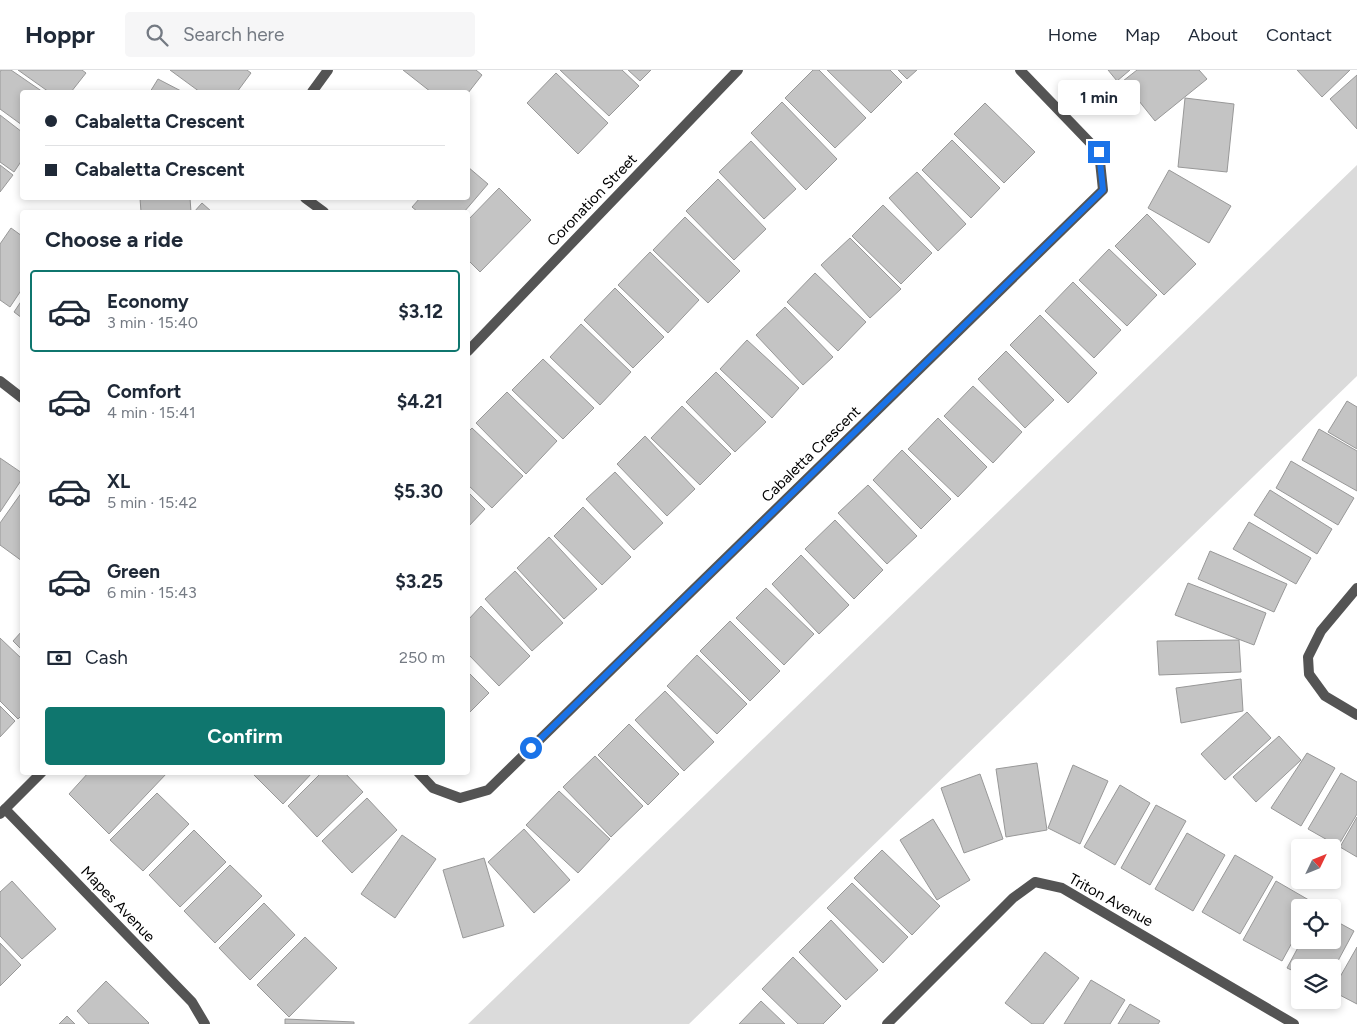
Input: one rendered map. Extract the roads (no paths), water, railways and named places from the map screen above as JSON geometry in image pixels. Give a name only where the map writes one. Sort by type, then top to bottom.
[{"type":"street","points":[[313,90],[328,70]]},
{"type":"street","name":"Coronation Street","points":[[470,346],[738,70]]},
{"type":"street","name":"Cabaletta Crescent","points":[[421,775],[433,788],[460,798],[488,790],[1103,190],[1099,152],[1020,70]]},
{"type":"street","points":[[308,200],[321,210]]},
{"type":"street","points":[[0,381],[20,396]]},
{"type":"street","points":[[1357,588],[1321,632],[1308,657],[1309,674],[1325,696],[1357,715]]},
{"type":"street","points":[[2,811],[39,775]]},
{"type":"street","name":"Mapes Avenue","points":[[2,811],[192,1002],[205,1024]]},
{"type":"street","name":"Triton Avenue","points":[[887,1024],[1013,898],[1035,882],[1062,888],[1294,1024]]}]
